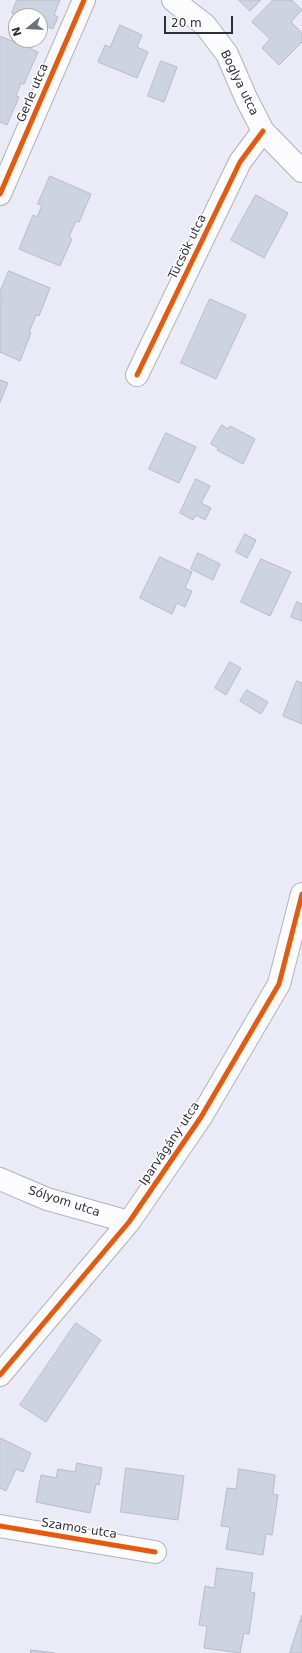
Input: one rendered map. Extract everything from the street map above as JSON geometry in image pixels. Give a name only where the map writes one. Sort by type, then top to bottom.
[{"type":"street","name":"Gerle utca","points":[[0,194],[84,0]]},
{"type":"street","name":"Boglya utca","points":[[173,0],[196,7],[205,25],[227,54],[246,98],[263,131],[302,171]]},
{"type":"street","name":"Tücsök utca","points":[[137,375],[240,162],[263,131]]},
{"type":"street","name":"Iparvágány utca","points":[[0,1375],[129,1222],[201,1117],[278,984],[302,894]]},
{"type":"street","name":"Sólyom utca","points":[[0,1179],[47,1199],[129,1222]]},
{"type":"street","name":"Szamos utca","points":[[0,1526],[155,1552]]},
{"type":"building","points":[[17,0],[60,0],[54,15],[58,17],[53,29],[48,27],[48,8],[14,8]]},
{"type":"building","points":[[239,0],[261,0],[250,11]]},
{"type":"building","points":[[273,0],[292,0],[302,10],[291,22],[302,33],[302,42],[279,65],[262,48],[270,39],[252,22]]},
{"type":"building","points":[[120,25],[142,35],[137,47],[148,52],[137,78],[98,62],[105,45],[110,47]]},
{"type":"building","points":[[0,36],[8,39],[8,48],[28,48],[38,52],[24,84],[21,83],[16,96],[19,97],[7,125],[0,122]]},
{"type":"building","points":[[161,61],[177,67],[164,102],[148,96]]},
{"type":"building","points":[[50,176],[91,194],[79,222],[76,221],[69,237],[72,239],[60,266],[19,249],[33,215],[37,217],[42,205],[38,204]]},
{"type":"building","points":[[256,195],[288,213],[264,258],[231,240]]},
{"type":"building","points":[[9,271],[50,288],[39,316],[36,315],[29,332],[31,333],[20,361],[0,352],[0,304],[2,300],[0,299],[0,292]]},
{"type":"building","points":[[210,299],[246,315],[216,379],[181,363]]},
{"type":"building","points":[[0,380],[8,383],[0,402]]},
{"type":"building","points":[[222,425],[228,429],[230,426],[255,439],[243,464],[217,450],[218,448],[211,444]]},
{"type":"building","points":[[166,433],[196,447],[179,483],[149,469]]},
{"type":"building","points":[[196,479],[210,486],[201,503],[211,508],[205,520],[196,515],[193,520],[180,513]]},
{"type":"building","points":[[245,534],[256,540],[247,558],[236,552]]},
{"type":"building","points":[[198,553],[220,564],[213,580],[191,569]]},
{"type":"building","points":[[160,557],[192,572],[185,588],[192,591],[185,607],[177,603],[172,614],[140,598]]},
{"type":"building","points":[[261,559],[291,572],[270,616],[241,602]]},
{"type":"building","points":[[297,602],[302,604],[302,621],[291,617]]},
{"type":"building","points":[[230,662],[241,668],[226,695],[215,688]]},
{"type":"building","points":[[297,681],[302,683],[302,724],[283,716]]},
{"type":"building","points":[[247,690],[268,702],[261,714],[240,701]]},
{"type":"building","points":[[76,1323],[101,1340],[46,1422],[20,1405]]},
{"type":"building","points":[[0,1438],[31,1453],[23,1472],[16,1469],[6,1491],[0,1488]]},
{"type":"building","points":[[77,1463],[102,1468],[99,1485],[96,1484],[90,1513],[36,1502],[41,1475],[56,1478],[58,1469],[75,1472]]},
{"type":"building","points":[[126,1468],[184,1476],[178,1520],[121,1512]]},
{"type":"building","points":[[239,1469],[275,1475],[273,1494],[278,1495],[272,1535],[266,1534],[263,1555],[226,1549],[230,1527],[221,1526],[227,1488],[236,1489]]},
{"type":"building","points":[[217,1568],[253,1573],[250,1592],[255,1593],[249,1634],[244,1633],[240,1653],[204,1648],[207,1626],[199,1625],[205,1586],[214,1588]]},
{"type":"building","points":[[302,1615],[302,1653],[290,1653]]},
{"type":"building","points":[[31,1650],[55,1653],[31,1653]]},
{"type":"cycle path","points":[[0,194],[84,0]]},
{"type":"cycle path","points":[[137,375],[240,162],[263,131]]},
{"type":"cycle path","points":[[0,1375],[129,1222],[201,1117],[279,984],[302,894]]},
{"type":"cycle path","points":[[0,1526],[155,1552]]}]
